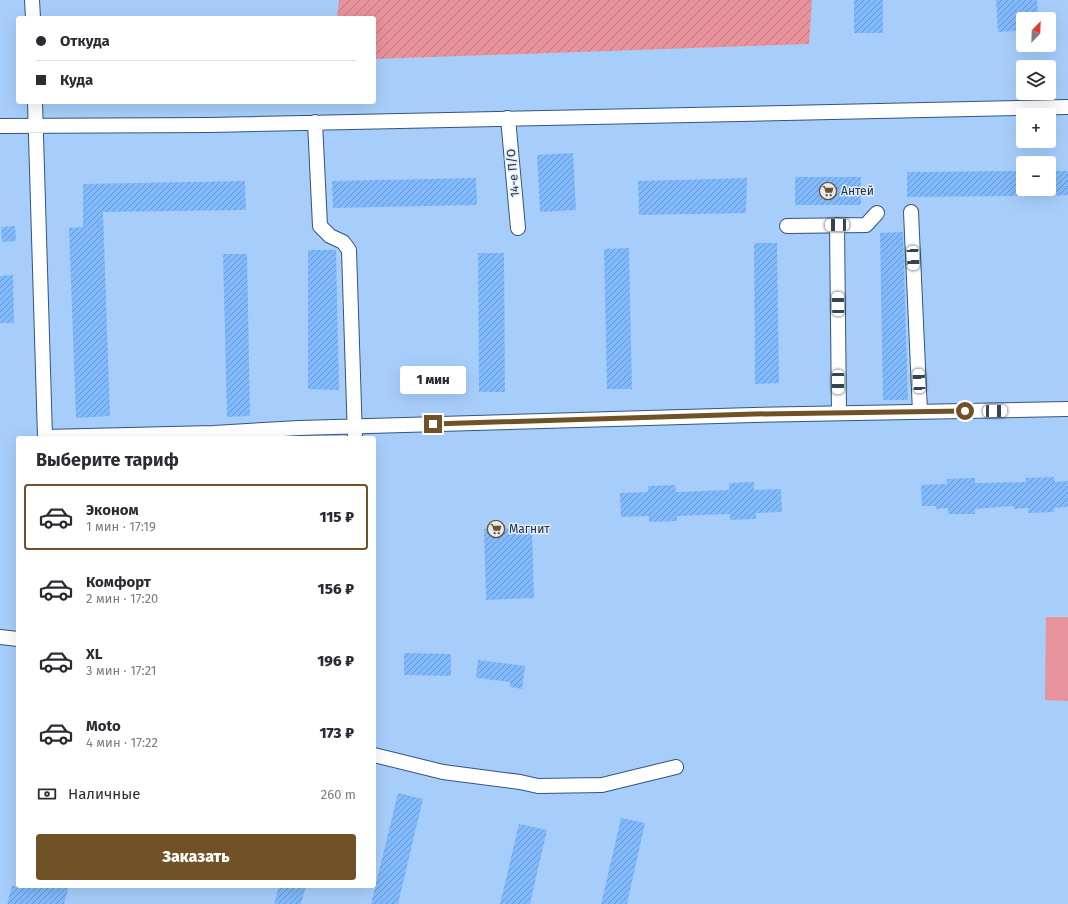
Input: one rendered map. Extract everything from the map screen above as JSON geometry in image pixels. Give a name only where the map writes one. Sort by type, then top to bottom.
[{"type":"street","points":[[32,0],[33,16]]},
{"type":"street","points":[[35,104],[45,436]]},
{"type":"street","points":[[0,126],[315,122],[1068,107]]},
{"type":"street","name":"14-е П/О","points":[[508,118],[518,228]]},
{"type":"street","points":[[315,122],[320,226],[330,236],[343,242],[349,250],[355,432]]},
{"type":"street","points":[[911,212],[920,412]]},
{"type":"street","points":[[787,226],[866,225],[877,213]]},
{"type":"street","points":[[837,225],[839,413]]},
{"type":"street","points":[[87,436],[355,432],[839,413],[1068,409]]},
{"type":"street","points":[[0,637],[16,639]]},
{"type":"street","points":[[376,755],[443,772],[520,782],[538,786],[602,785],[676,767]]},
{"type":"shaded area","points":[[339,0],[812,0],[809,44],[376,59],[376,16],[337,16]]},
{"type":"shaded area","points":[[1046,617],[1068,617],[1068,701],[1045,700]]},
{"type":"building","points":[[854,0],[883,0],[883,33],[854,33]]},
{"type":"building","points":[[996,0],[1037,0],[1038,12],[1016,12],[1016,31],[998,32]]},
{"type":"building","points":[[573,153],[576,210],[540,212],[537,155]]},
{"type":"building","points":[[1016,171],[1016,196],[1023,196],[907,197],[907,172]]},
{"type":"building","points":[[1056,171],[1068,171],[1068,195],[1056,196]]},
{"type":"building","name":"Антей","points":[[795,177],[861,177],[861,205],[795,205]]},
{"type":"building","points":[[476,178],[477,205],[333,208],[332,181]]},
{"type":"building","points":[[747,178],[746,213],[639,215],[638,181]]},
{"type":"building","points":[[245,181],[246,210],[103,212],[110,416],[76,418],[69,228],[83,227],[83,184]]},
{"type":"building","points":[[15,226],[16,241],[2,242],[1,227]]},
{"type":"building","points":[[903,232],[908,400],[883,400],[880,233]]},
{"type":"building","points":[[754,243],[777,243],[779,383],[755,384]]},
{"type":"building","points":[[629,248],[632,389],[607,389],[604,249]]},
{"type":"building","points":[[308,250],[336,250],[339,390],[308,389]]},
{"type":"building","points":[[478,253],[504,253],[505,392],[479,392]]},
{"type":"building","points":[[223,254],[247,254],[250,416],[227,417]]},
{"type":"building","points":[[13,275],[14,323],[0,323],[0,276]]},
{"type":"building","points":[[1054,477],[1055,482],[1068,481],[1068,505],[1067,507],[1054,508],[1054,512],[1028,513],[1028,508],[1014,509],[1014,506],[975,509],[975,514],[948,514],[948,508],[936,509],[936,506],[922,506],[921,485],[947,484],[947,479],[975,478],[975,483],[1026,482],[1026,478]]},
{"type":"building","points":[[754,482],[754,490],[781,489],[782,512],[756,513],[756,519],[730,520],[730,514],[677,516],[677,521],[649,522],[649,516],[621,517],[620,493],[648,492],[648,486],[675,485],[676,492],[729,490],[729,483]]},
{"type":"building","points":[[532,528],[534,598],[486,600],[484,529]]},
{"type":"building","points":[[404,653],[451,654],[451,676],[404,675]]},
{"type":"building","points":[[478,660],[525,666],[522,689],[510,687],[510,682],[476,678]]},
{"type":"building","points":[[398,793],[423,799],[398,904],[371,904]]},
{"type":"building","points":[[621,818],[645,823],[627,904],[601,904]]},
{"type":"building","points":[[519,824],[547,830],[530,904],[500,904]]},
{"type":"building","points":[[12,886],[16,886],[16,888],[68,888],[64,904],[7,904]]},
{"type":"building","points":[[278,888],[305,888],[301,904],[274,904]]},
{"type":"place","name":"Антей","points":[[828,191]]},
{"type":"place","name":"Магнит","points":[[496,529]]},
{"type":"route","points":[[433,424],[754,414],[965,411]]}]
